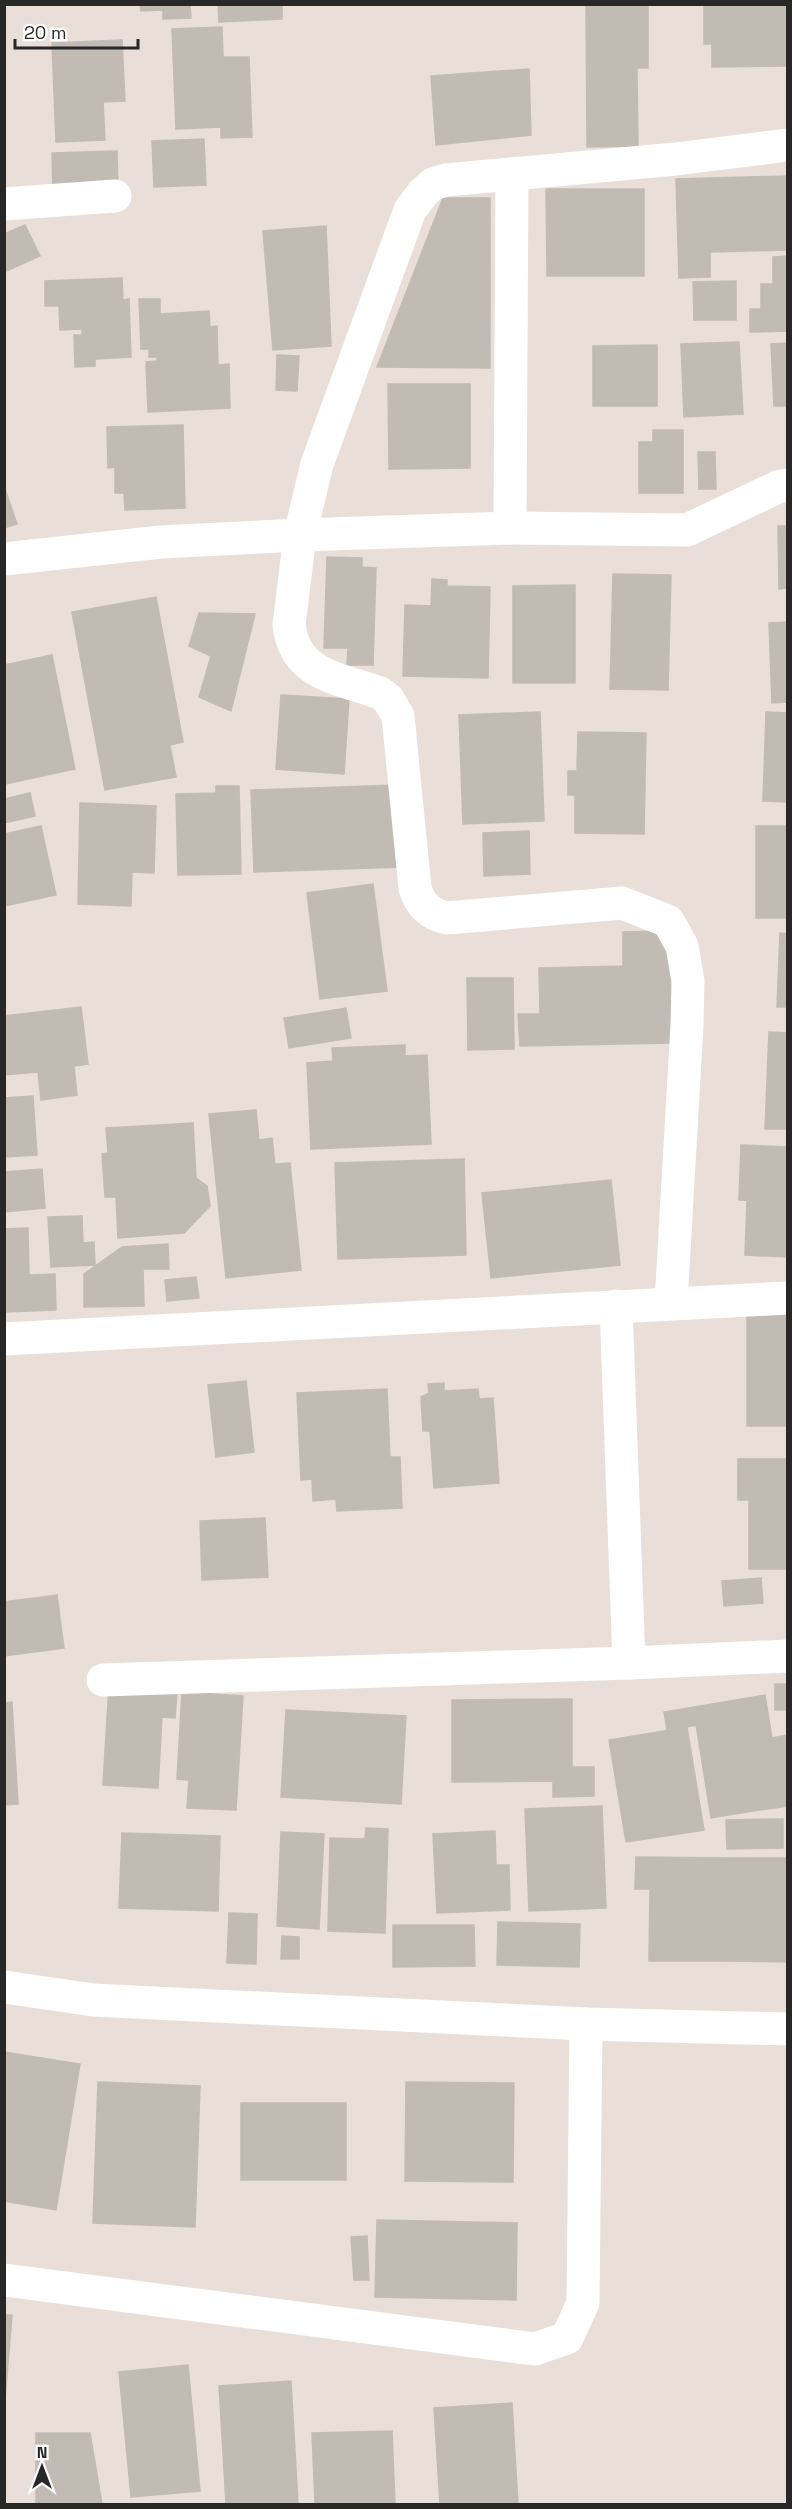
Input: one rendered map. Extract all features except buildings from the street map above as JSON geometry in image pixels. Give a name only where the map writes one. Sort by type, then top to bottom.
[{"type":"street","points":[[671,1304],[688,981],[682,946],[668,921],[622,903],[447,918],[436,916],[427,910],[418,899],[414,888],[398,716],[388,699],[380,693],[310,668],[302,660],[291,638],[289,625],[300,535],[317,464],[410,210],[423,193],[446,180],[676,159],[788,145]]},
{"type":"street","points":[[510,528],[512,174]]},
{"type":"street","points":[[4,204],[115,196]]},
{"type":"street","points":[[4,559],[161,542],[300,535],[510,528],[687,530],[780,486],[788,485]]},
{"type":"street","points":[[4,1339],[788,1298]]},
{"type":"street","points":[[616,1306],[629,1663]]},
{"type":"street","points":[[103,1680],[788,1656]]},
{"type":"street","points":[[4,1987],[93,2000],[586,2024],[788,2029]]},
{"type":"street","points":[[4,2280],[535,2349],[567,2337],[583,2303],[586,2024]]}]
